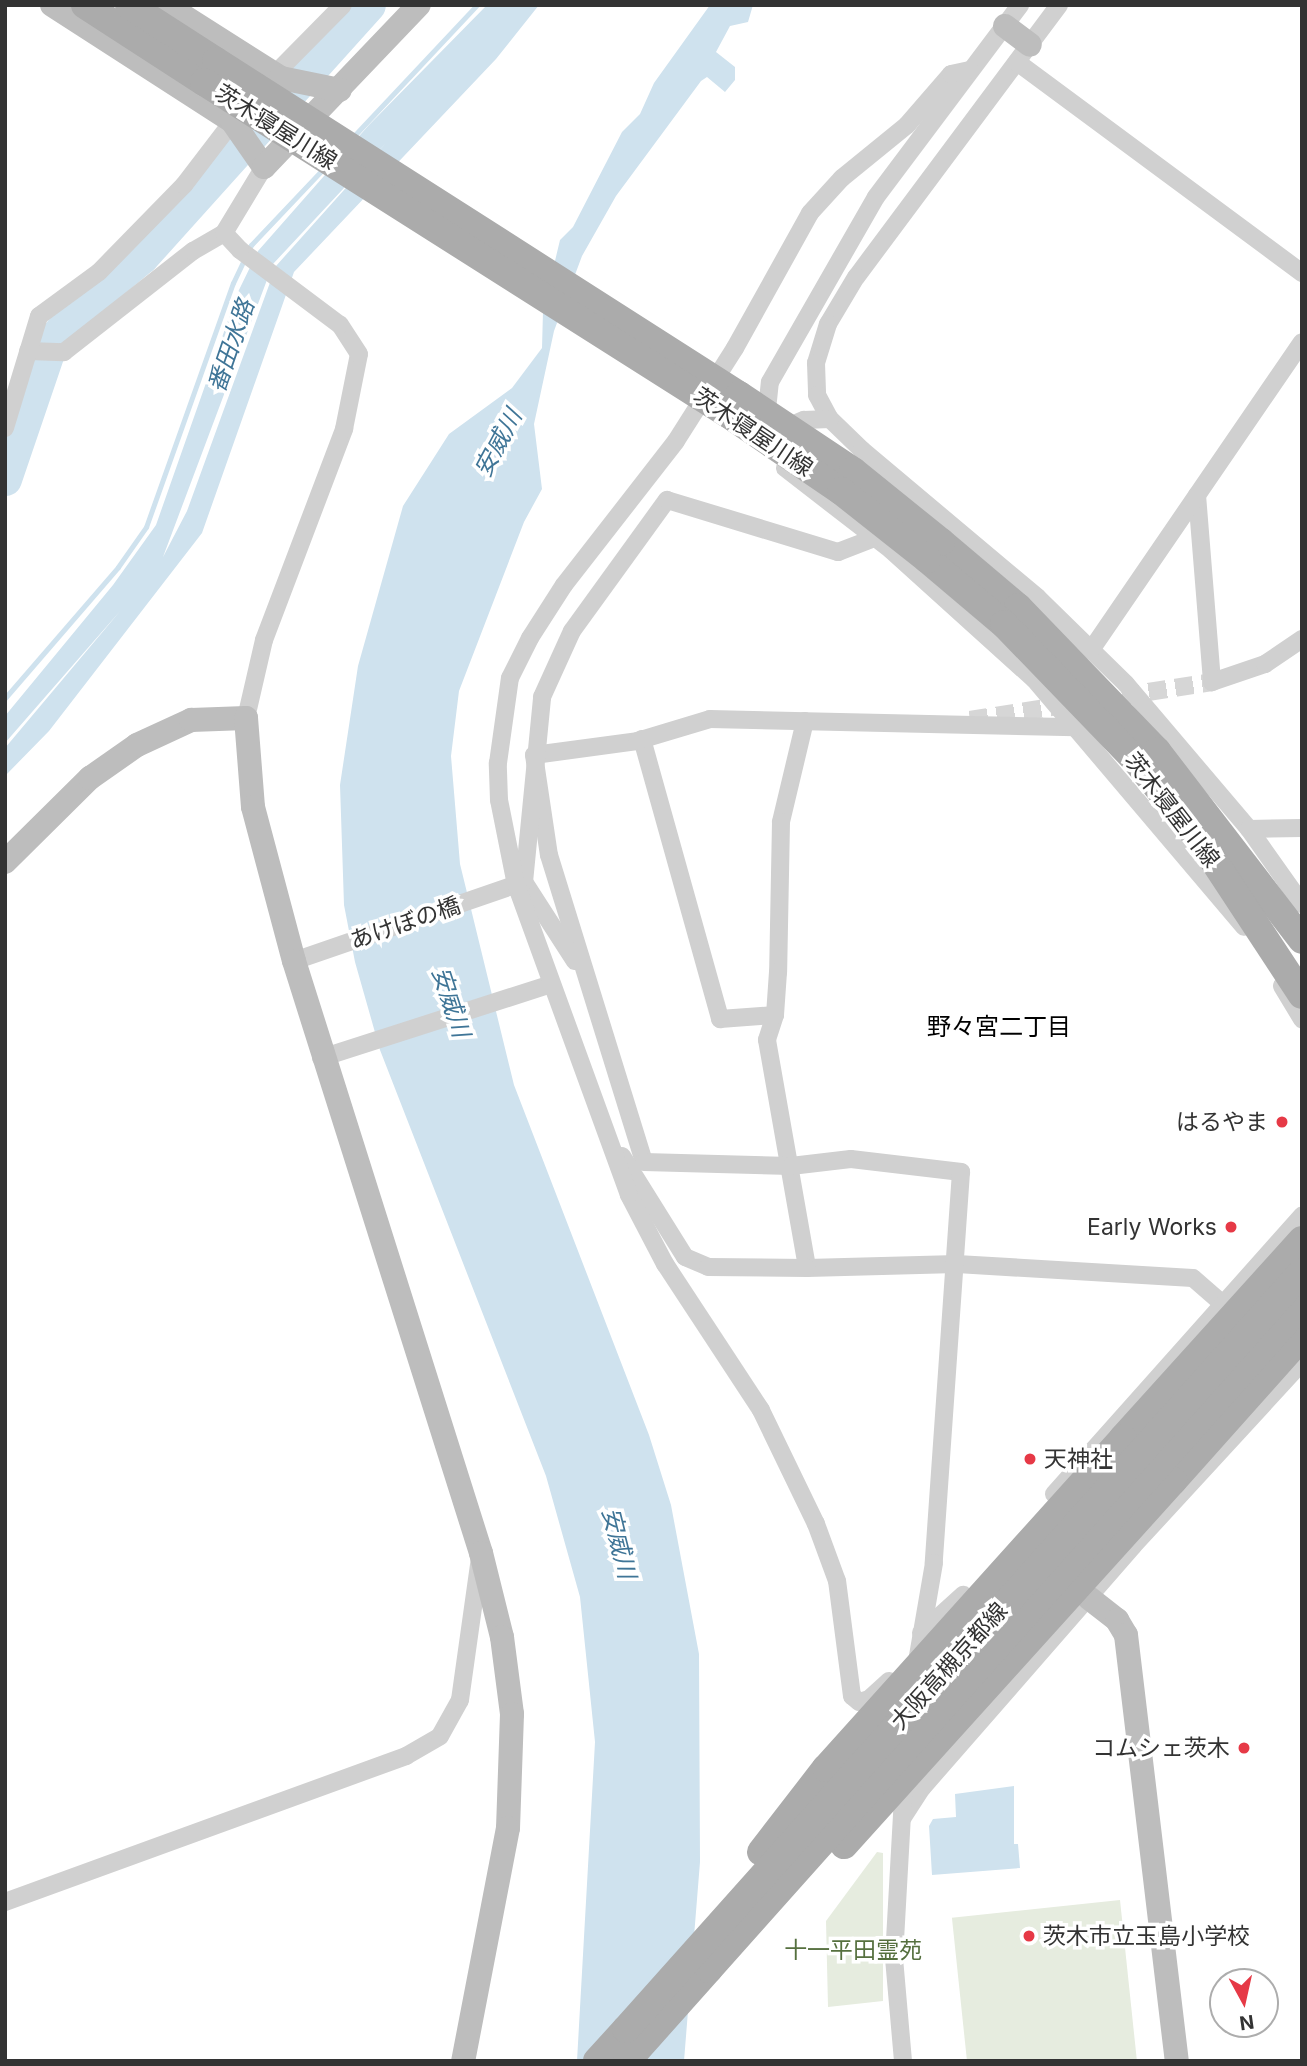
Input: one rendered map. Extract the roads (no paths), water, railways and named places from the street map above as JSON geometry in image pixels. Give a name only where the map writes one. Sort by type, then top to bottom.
[{"type":"main road","name":"茨木寝屋川線","points":[[85,5],[215,74]]},
{"type":"main road","name":"茨木寝屋川線","points":[[129,5],[215,74],[1018,607],[1157,751],[1302,940]]},
{"type":"main road","name":"茨木寝屋川線","points":[[934,550],[1138,763],[1204,846],[1302,995]]},
{"type":"main road","points":[[626,2029],[826,1768],[1302,1240]]},
{"type":"main road","name":"大阪高槻京都線","points":[[597,2061],[1302,1272]]},
{"type":"main road","name":"大阪高槻京都線","points":[[627,2061],[1302,1304]]},
{"type":"main road","points":[[709,1969],[763,1928],[895,1791],[1302,1336]]},
{"type":"street","points":[[52,5],[215,74],[278,76],[334,88]]},
{"type":"street","points":[[166,5],[215,74],[237,125],[261,164]]},
{"type":"street","points":[[5,428],[39,316],[99,272],[184,185],[278,76],[344,5]]},
{"type":"street","points":[[28,351],[64,352],[193,251],[224,233],[261,164],[419,5]]},
{"type":"street","points":[[1020,5],[876,197],[784,354],[770,382],[768,445],[780,464],[875,538],[1034,679],[1255,941],[1302,1019]]},
{"type":"street","points":[[1059,5],[856,277],[828,324],[816,363],[817,395],[831,419],[1037,597],[1126,684],[1249,830],[1302,904]]},
{"type":"street","points":[[1004,26],[1023,53],[1302,273]]},
{"type":"street","points":[[916,1659],[869,1699],[859,1702],[852,1696],[837,1581],[816,1524],[761,1410],[664,1264],[602,1128],[517,884],[499,800],[498,763],[510,678],[530,638],[565,585],[676,440],[810,213],[842,177],[907,125],[951,74],[970,70]]},
{"type":"street","points":[[224,233],[240,250],[340,326],[359,354],[344,429],[264,640],[246,718],[253,807],[299,960],[321,1058],[481,1553],[502,1637],[512,1714],[512,1771],[498,1896],[463,2061]]},
{"type":"street","points":[[1091,650],[1302,342]]},
{"type":"street","points":[[768,445],[774,432],[804,420],[831,419]]},
{"type":"street","points":[[1197,495],[1212,682],[1265,664],[1302,639]]},
{"type":"street","points":[[587,980],[517,884],[542,697],[572,631],[667,499],[838,552],[875,538]]},
{"type":"street","points":[[5,862],[90,778],[137,745],[191,720],[246,718]]},
{"type":"street","points":[[534,755],[642,739],[710,719],[1076,727]]},
{"type":"street","points":[[805,721],[781,822],[775,1015],[767,1040],[807,1268]]},
{"type":"street","points":[[642,739],[720,1019],[775,1015]]},
{"type":"street","points":[[534,755],[549,855],[643,1162],[791,1166],[851,1159],[961,1172],[957,1264],[934,1563],[916,1659],[901,1820],[894,1958],[902,2061]]},
{"type":"street","points":[[1249,830],[1302,828]]},
{"type":"street","name":"あけぼの橋","points":[[299,960],[517,884]]},
{"type":"street","points":[[321,1058],[551,984]]},
{"type":"street","points":[[602,1128],[685,1257],[708,1267],[807,1268],[957,1264],[1193,1278],[1222,1303]]},
{"type":"street","points":[[921,1633],[948,1611],[1019,1534],[1302,1216]]},
{"type":"street","points":[[901,1820],[922,1788],[1302,1362]]},
{"type":"street","points":[[1019,1534],[1117,1620],[1126,1635],[1177,2061]]},
{"type":"street","points":[[5,1902],[406,1756],[440,1736],[460,1700],[481,1553]]},
{"type":"water","name":"番田水路","points":[[487,5],[539,5],[496,59],[294,272],[202,533],[49,731],[5,776],[5,748],[121,610],[5,743],[5,716],[113,585],[156,525],[238,292],[258,251],[368,126]],"holes":[[[386,143],[276,266],[187,511],[163,557],[273,264]]]},
{"type":"water","name":"安威川","points":[[710,5],[753,5],[748,22],[730,26],[716,52],[735,67],[735,80],[725,92],[707,77],[701,81],[616,196],[582,256],[554,331],[534,424],[542,489],[524,522],[459,691],[451,756],[460,864],[514,1085],[649,1435],[671,1505],[699,1654],[700,1862],[684,2061],[577,2061],[595,1742],[580,1597],[546,1476],[380,1050],[355,962],[344,905],[340,785],[358,666],[403,506],[449,434],[512,388],[542,348],[543,311],[560,240],[573,227],[622,132],[640,114],[654,83]]},
{"type":"water","points":[[1014,1786],[1014,1844],[1018,1844],[1020,1868],[932,1875],[929,1826],[933,1819],[956,1817],[955,1794]]},
{"type":"waterway","points":[[5,479],[52,341],[75,313],[142,257],[369,5]]},
{"type":"waterway","points":[[351,139],[477,5]]},
{"type":"waterway","name":"番田水路","points":[[5,698],[118,567],[146,527],[233,283],[251,245],[323,169]]},
{"type":"tunnel","points":[[1122,696],[1212,682]]},
{"type":"tunnel","points":[[970,720],[1070,704]]},
{"type":"place","name":"はるやま","points":[[1282,1122]]},
{"type":"place","name":"Early Works","points":[[1231,1227]]},
{"type":"place","name":"天神社","points":[[1030,1459]]},
{"type":"place","name":"コムシェ茨木","points":[[1244,1748]]},
{"type":"place","name":"茨木市立玉島小学校","points":[[1029,1936]]},
{"type":"district","name":"野々宮二丁目","points":[[999,1027]]},
{"type":"park label","name":"十一平田霊苑","points":[[853,1950]]}]
